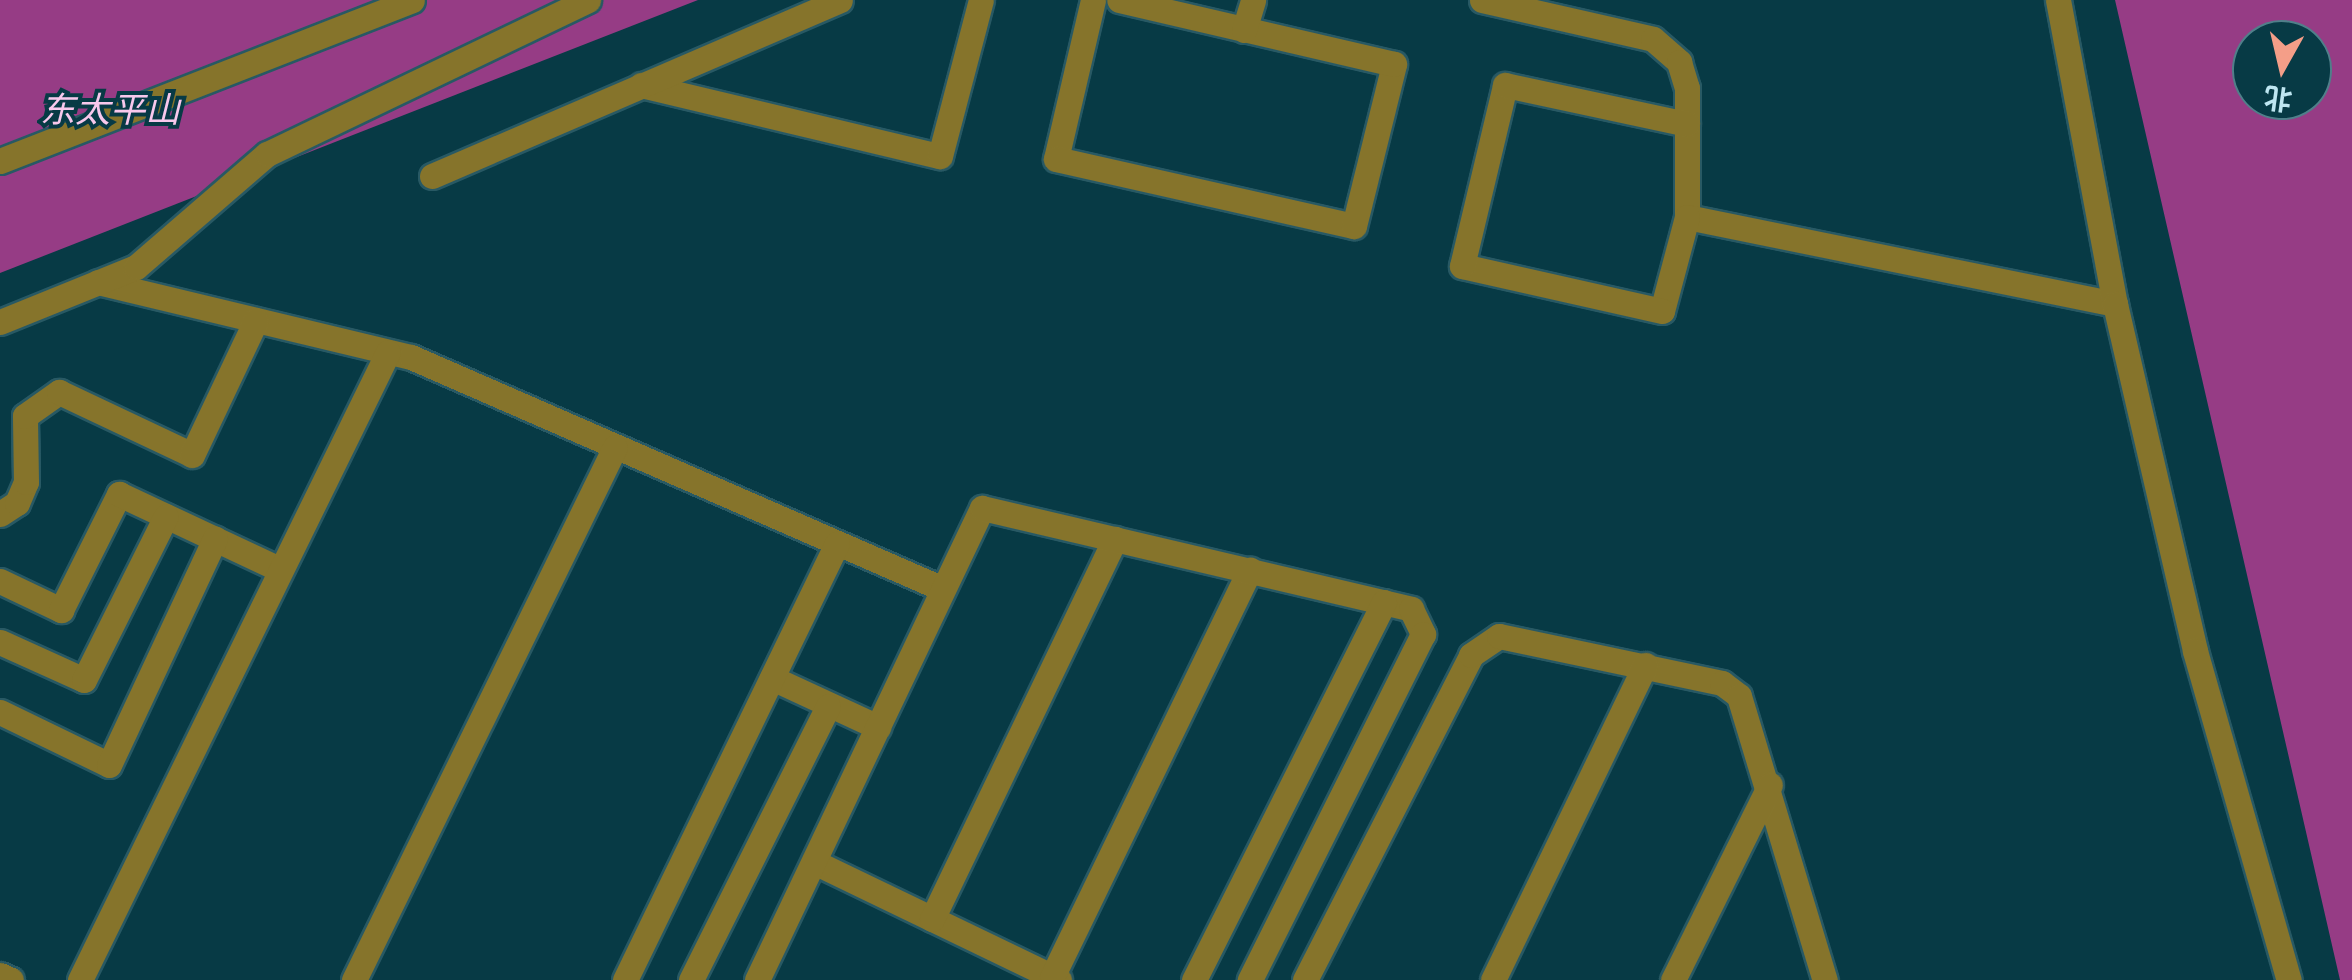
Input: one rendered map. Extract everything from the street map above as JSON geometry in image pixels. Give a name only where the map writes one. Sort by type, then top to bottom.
[{"type":"street","points":[[0,162],[412,0]]},
{"type":"street","points":[[0,322],[136,267],[267,154],[588,0]]},
{"type":"street","points":[[432,176],[840,0]]},
{"type":"street","points":[[641,86],[940,156],[981,0]]},
{"type":"street","points":[[1094,0],[1056,160],[1354,226],[1394,64],[1119,0]]},
{"type":"street","points":[[1244,30],[1252,0]]},
{"type":"street","points":[[1482,0],[1653,39],[1679,62],[1686,124],[1686,216],[1662,311],[1462,266],[1505,85],[1686,124]]},
{"type":"street","points":[[2058,0],[2114,304],[2195,651],[2289,980]]},
{"type":"street","points":[[1686,216],[2114,304]]},
{"type":"street","points":[[98,282],[388,352],[943,589]]},
{"type":"street","points":[[0,514],[16,503],[26,482],[25,416],[58,392],[192,454],[256,320]]},
{"type":"street","points":[[80,980],[388,352]]},
{"type":"street","points":[[354,980],[615,447]]},
{"type":"street","points":[[0,580],[61,610],[118,494],[279,568]]},
{"type":"street","points":[[757,980],[982,508],[1411,609],[1423,634],[1250,980]]},
{"type":"street","points":[[0,642],[84,680],[166,516]]},
{"type":"street","points":[[0,712],[109,766],[215,538]]},
{"type":"street","points":[[932,918],[1115,539]]},
{"type":"street","points":[[625,980],[837,544]]},
{"type":"street","points":[[814,862],[1055,978],[1250,570]]},
{"type":"street","points":[[1194,980],[1384,602]]},
{"type":"street","points":[[1306,980],[1484,640],[1522,636],[1722,683],[1739,696],[1770,786],[1826,980]]},
{"type":"street","points":[[1492,980],[1646,665]]},
{"type":"street","points":[[772,678],[878,727]]},
{"type":"street","points":[[691,980],[828,706]]},
{"type":"street","points":[[1674,980],[1770,786]]},
{"type":"street","points":[[0,975],[11,980]]},
{"type":"green space","name":"东太平山","points":[[0,0],[698,0],[0,273]]},
{"type":"green space","points":[[2115,0],[2352,0],[2352,980],[2340,980]]}]
